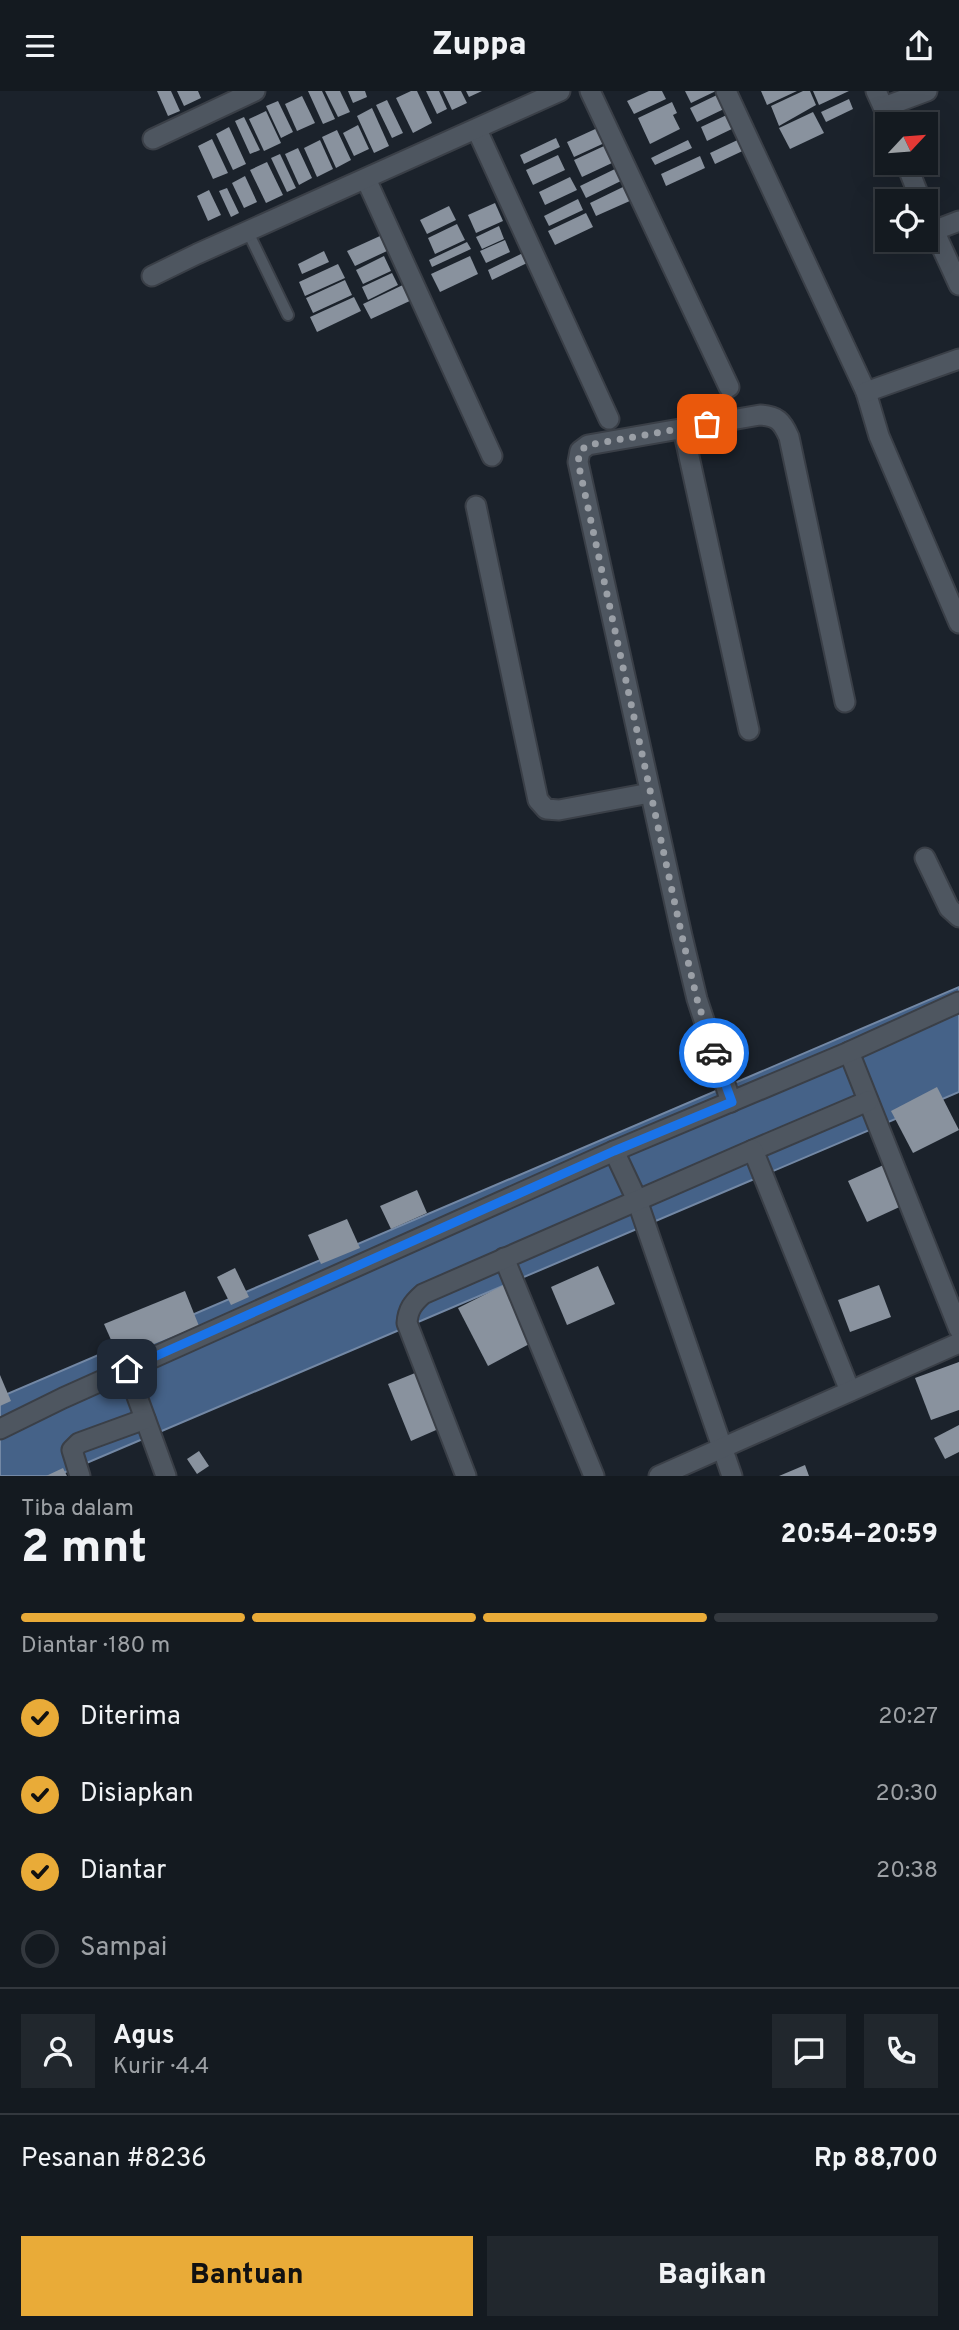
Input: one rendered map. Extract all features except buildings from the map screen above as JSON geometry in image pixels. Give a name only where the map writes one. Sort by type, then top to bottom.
[{"type":"street","points":[[153,139],[256,91]]},
{"type":"street","points":[[152,276],[560,91]]},
{"type":"street","points":[[590,91],[729,387]]},
{"type":"street","points":[[726,91],[866,393],[879,436],[959,623]]},
{"type":"street","points":[[884,107],[927,91]]},
{"type":"street","points":[[477,130],[609,419]]},
{"type":"street","points":[[366,179],[492,456]]},
{"type":"street","points":[[938,229],[959,221]]},
{"type":"street","points":[[938,241],[959,285]]},
{"type":"street","points":[[866,393],[959,359]]},
{"type":"street","points":[[732,1102],[697,999],[578,462],[580,451],[588,445],[760,415],[774,416],[783,423],[789,437],[845,702]]},
{"type":"street","points":[[683,429],[749,730]]},
{"type":"street","points":[[476,506],[538,800],[546,809],[559,810],[650,793]]},
{"type":"street","points":[[925,858],[949,908],[959,917]]},
{"type":"street","points":[[0,1429],[130,1376],[614,1151],[850,1055],[959,1002]]},
{"type":"street","points":[[850,1055],[959,1329]]},
{"type":"street","points":[[466,1476],[407,1323],[408,1310],[424,1294],[867,1098]]},
{"type":"street","points":[[753,1150],[850,1391]]},
{"type":"street","points":[[614,1151],[636,1198],[732,1476]]},
{"type":"street","points":[[504,1258],[594,1476]]},
{"type":"street","points":[[659,1476],[959,1343]]},
{"type":"street","points":[[130,1376],[166,1476]]},
{"type":"street","points":[[80,1476],[72,1450],[79,1443],[143,1415]]},
{"type":"lane","points":[[248,232],[288,316]]},
{"type":"water","points":[[959,987],[959,1092],[56,1476],[0,1476],[0,1397]]},
{"type":"way so far","points":[[707,424],[588,445],[580,451],[578,462],[682,936],[697,999],[714,1053]]},
{"type":"route","points":[[127,1369],[614,1151],[732,1102],[714,1053]]}]
